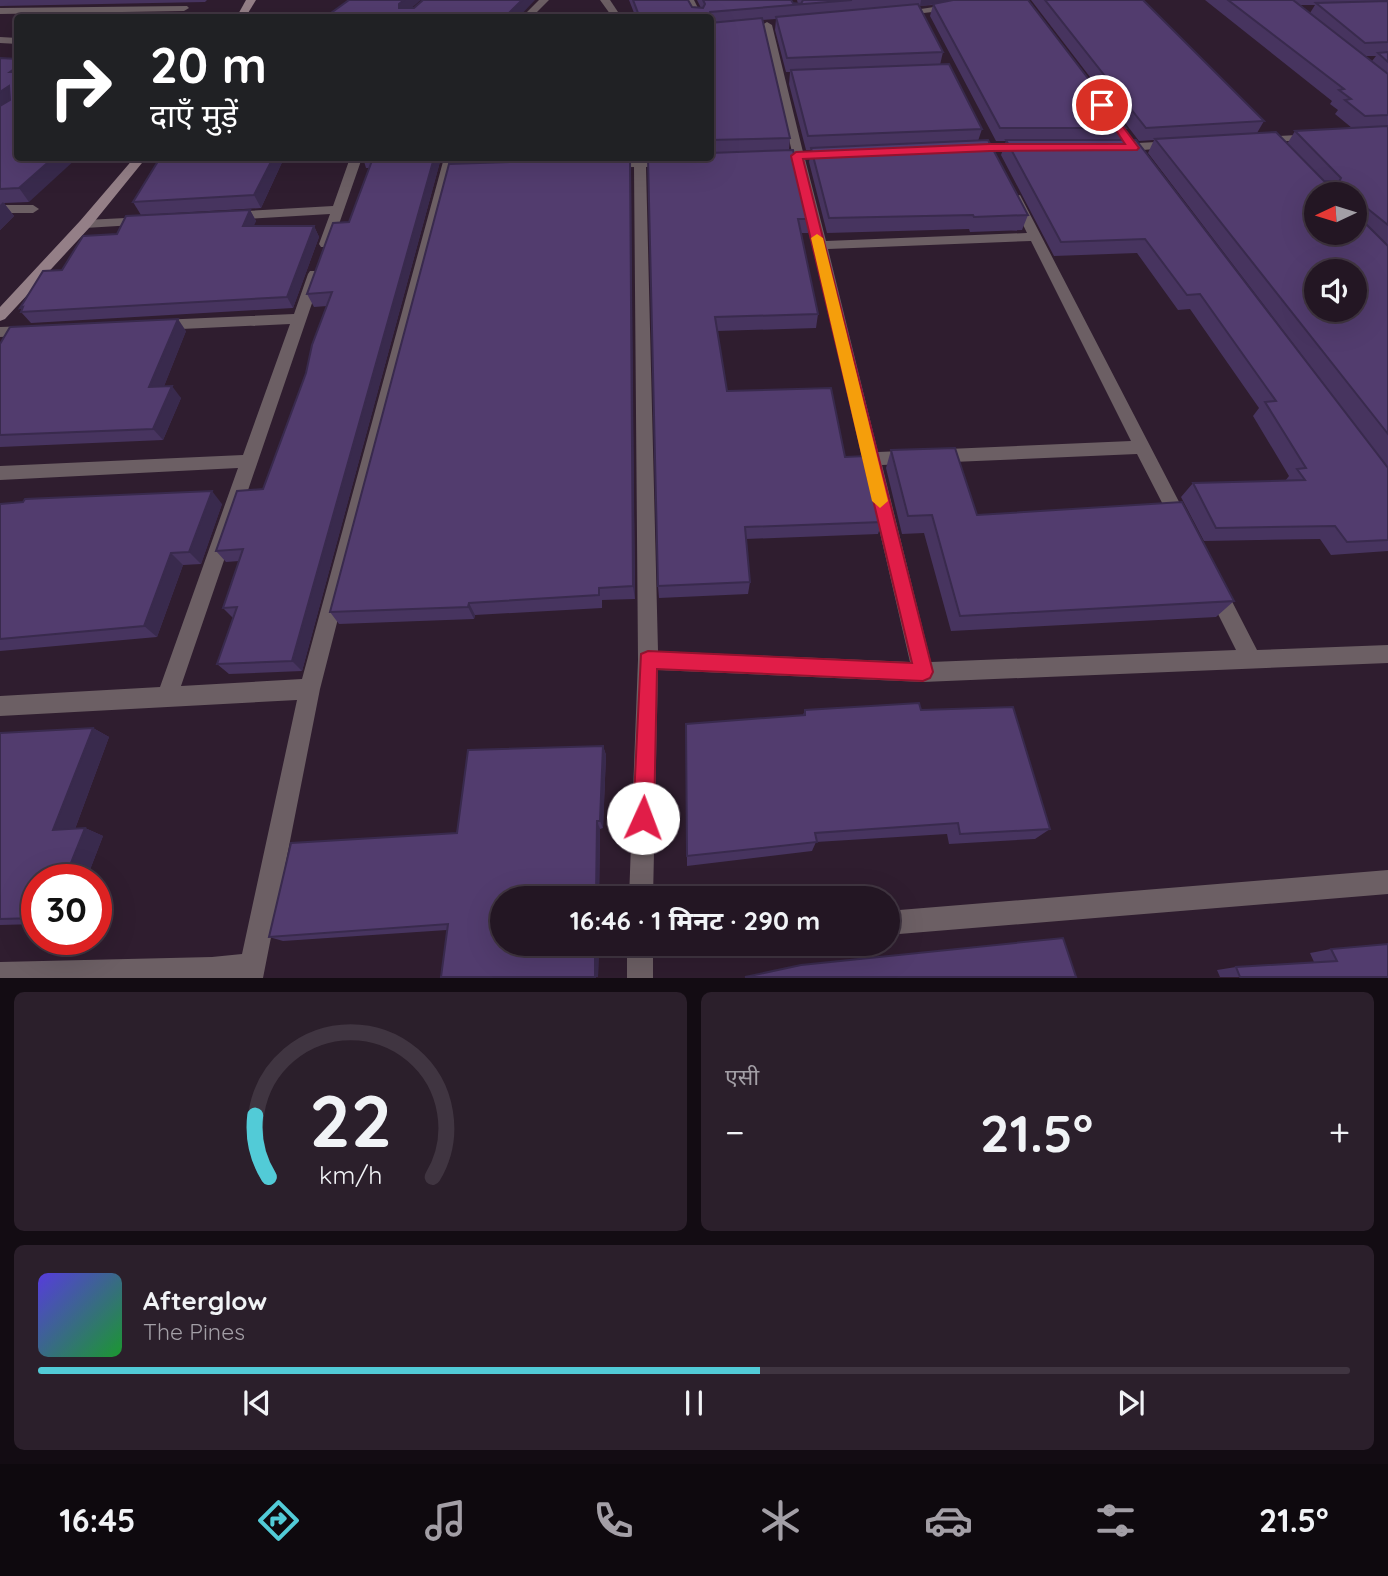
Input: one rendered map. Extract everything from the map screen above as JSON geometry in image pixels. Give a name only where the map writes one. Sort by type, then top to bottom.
[{"type":"street","points":[[28,11],[39,0]]},
{"type":"street","points":[[529,14],[544,0]]},
{"type":"street","points":[[882,15],[923,18],[971,5]]},
{"type":"street","points":[[0,11],[184,8]]},
{"type":"street","points":[[767,25],[785,78],[796,156],[923,672]]},
{"type":"street","points":[[1242,141],[1322,137]]},
{"type":"street","points":[[948,149],[987,142],[1042,148]]},
{"type":"street","points":[[987,142],[1191,541]]},
{"type":"street","points":[[1107,148],[1188,144]]},
{"type":"street","points":[[757,158],[852,153]]},
{"type":"street","points":[[0,316],[86,224],[138,161]]},
{"type":"street","points":[[167,696],[355,161]]},
{"type":"street","points":[[598,165],[632,161]]},
{"type":"street","points":[[640,161],[648,660],[641,886]]},
{"type":"street","points":[[0,975],[251,971],[310,689],[451,168]]},
{"type":"street","points":[[0,209],[33,209]]},
{"type":"street","points":[[216,217],[338,210]]},
{"type":"street","points":[[86,224],[163,220]]},
{"type":"street","points":[[818,245],[1036,237]]},
{"type":"street","points":[[146,326],[299,319]]},
{"type":"street","points":[[0,332],[49,330]]},
{"type":"street","points":[[869,459],[1143,447]]},
{"type":"street","points":[[0,473],[250,461]]},
{"type":"street","points":[[1209,576],[1251,659]]},
{"type":"street","points":[[648,660],[923,672],[1388,654]]},
{"type":"street","points":[[0,706],[310,689]]},
{"type":"street","points":[[900,922],[1388,882]]},
{"type":"street","points":[[640,956],[640,978]]},
{"type":"building","points":[[349,0],[404,0],[399,4],[399,8],[414,8],[423,0],[522,0],[508,14],[330,14]]},
{"type":"building","points":[[633,0],[688,0],[692,7],[703,8],[703,0],[791,0],[801,4],[803,0],[852,0],[709,14],[638,14]]},
{"type":"building","points":[[953,0],[1028,0],[1126,128],[1000,128],[933,4]]},
{"type":"building","points":[[1045,0],[1143,0],[1264,121],[1146,128]]},
{"type":"building","points":[[1228,0],[1293,0],[1388,74],[1388,115],[1365,116],[1345,100],[1351,99],[1339,90],[1344,89]]},
{"type":"building","points":[[1388,1],[1388,42],[1365,43],[1316,3]]},
{"type":"building","points":[[918,4],[943,52],[787,58],[776,17]]},
{"type":"building","points":[[762,18],[790,138],[714,140],[714,23]]},
{"type":"building","points":[[1388,52],[1388,62],[1378,53]]},
{"type":"building","points":[[0,58],[14,59],[14,69],[10,72],[14,72],[14,161],[50,161],[19,188],[0,189],[0,106],[10,100],[9,86],[0,92]]},
{"type":"building","points":[[949,64],[982,129],[808,136],[791,70]]},
{"type":"building","points":[[1388,126],[1388,225],[1367,208],[1367,182],[1339,182],[1341,178],[1295,131]]},
{"type":"building","points":[[1276,132],[1324,181],[1339,182],[1304,182],[1304,245],[1367,245],[1367,225],[1388,246],[1388,434],[1155,139]]},
{"type":"building","points":[[988,140],[1028,215],[829,218],[811,148]]},
{"type":"building","points":[[1006,140],[1136,140],[1388,468],[1388,540],[1347,542],[1335,526],[1216,528],[1193,483],[1305,480],[1297,469],[1306,468],[1265,402],[1276,401],[1200,294],[1187,295],[1145,239],[1061,242]]},
{"type":"building","points":[[793,150],[810,219],[798,219],[818,314],[715,317],[727,391],[831,388],[845,457],[866,456],[882,522],[745,527],[750,582],[658,586],[648,161],[714,161],[714,153]]},
{"type":"building","points":[[158,161],[271,161],[254,195],[133,202]]},
{"type":"building","points":[[372,161],[433,161],[292,661],[217,664],[237,607],[223,608],[243,549],[216,551],[237,491],[263,489],[306,373],[312,345],[332,292],[307,294],[333,223],[349,222]]},
{"type":"building","points":[[630,161],[633,586],[599,588],[599,595],[469,603],[468,607],[330,612],[449,164]]},
{"type":"building","points":[[250,210],[243,226],[314,226],[287,297],[21,312],[23,307],[20,308],[43,271],[62,270],[83,236],[117,234],[126,216]]},
{"type":"building","points":[[178,319],[149,387],[172,386],[153,429],[0,435],[0,344],[10,327]]},
{"type":"building","points":[[955,448],[977,515],[1182,502],[1234,601],[960,616],[932,515],[908,516],[891,450]]},
{"type":"building","points":[[212,491],[189,552],[171,553],[144,626],[0,639],[0,504],[23,502],[25,499]]},
{"type":"building","points":[[919,703],[921,710],[1013,707],[1050,829],[960,834],[958,823],[815,833],[817,842],[687,856],[686,724],[805,715],[805,710]]},
{"type":"building","points":[[93,728],[53,830],[85,828],[70,864],[21,864],[21,918],[0,919],[0,733]]},
{"type":"building","points":[[603,746],[600,821],[597,821],[596,886],[490,886],[490,956],[595,956],[595,977],[441,977],[448,924],[269,937],[291,843],[457,833],[468,750]]},
{"type":"building","points":[[1063,938],[1076,977],[745,977],[801,965]]},
{"type":"building","points":[[1388,944],[1388,977],[1240,977],[1236,967],[1337,961],[1331,949]]},
{"type":"slow traffic","points":[[817,238],[880,501]]},
{"type":"route","points":[[643,818],[648,660],[923,672],[796,156],[990,148],[1133,148],[1102,105]]}]
